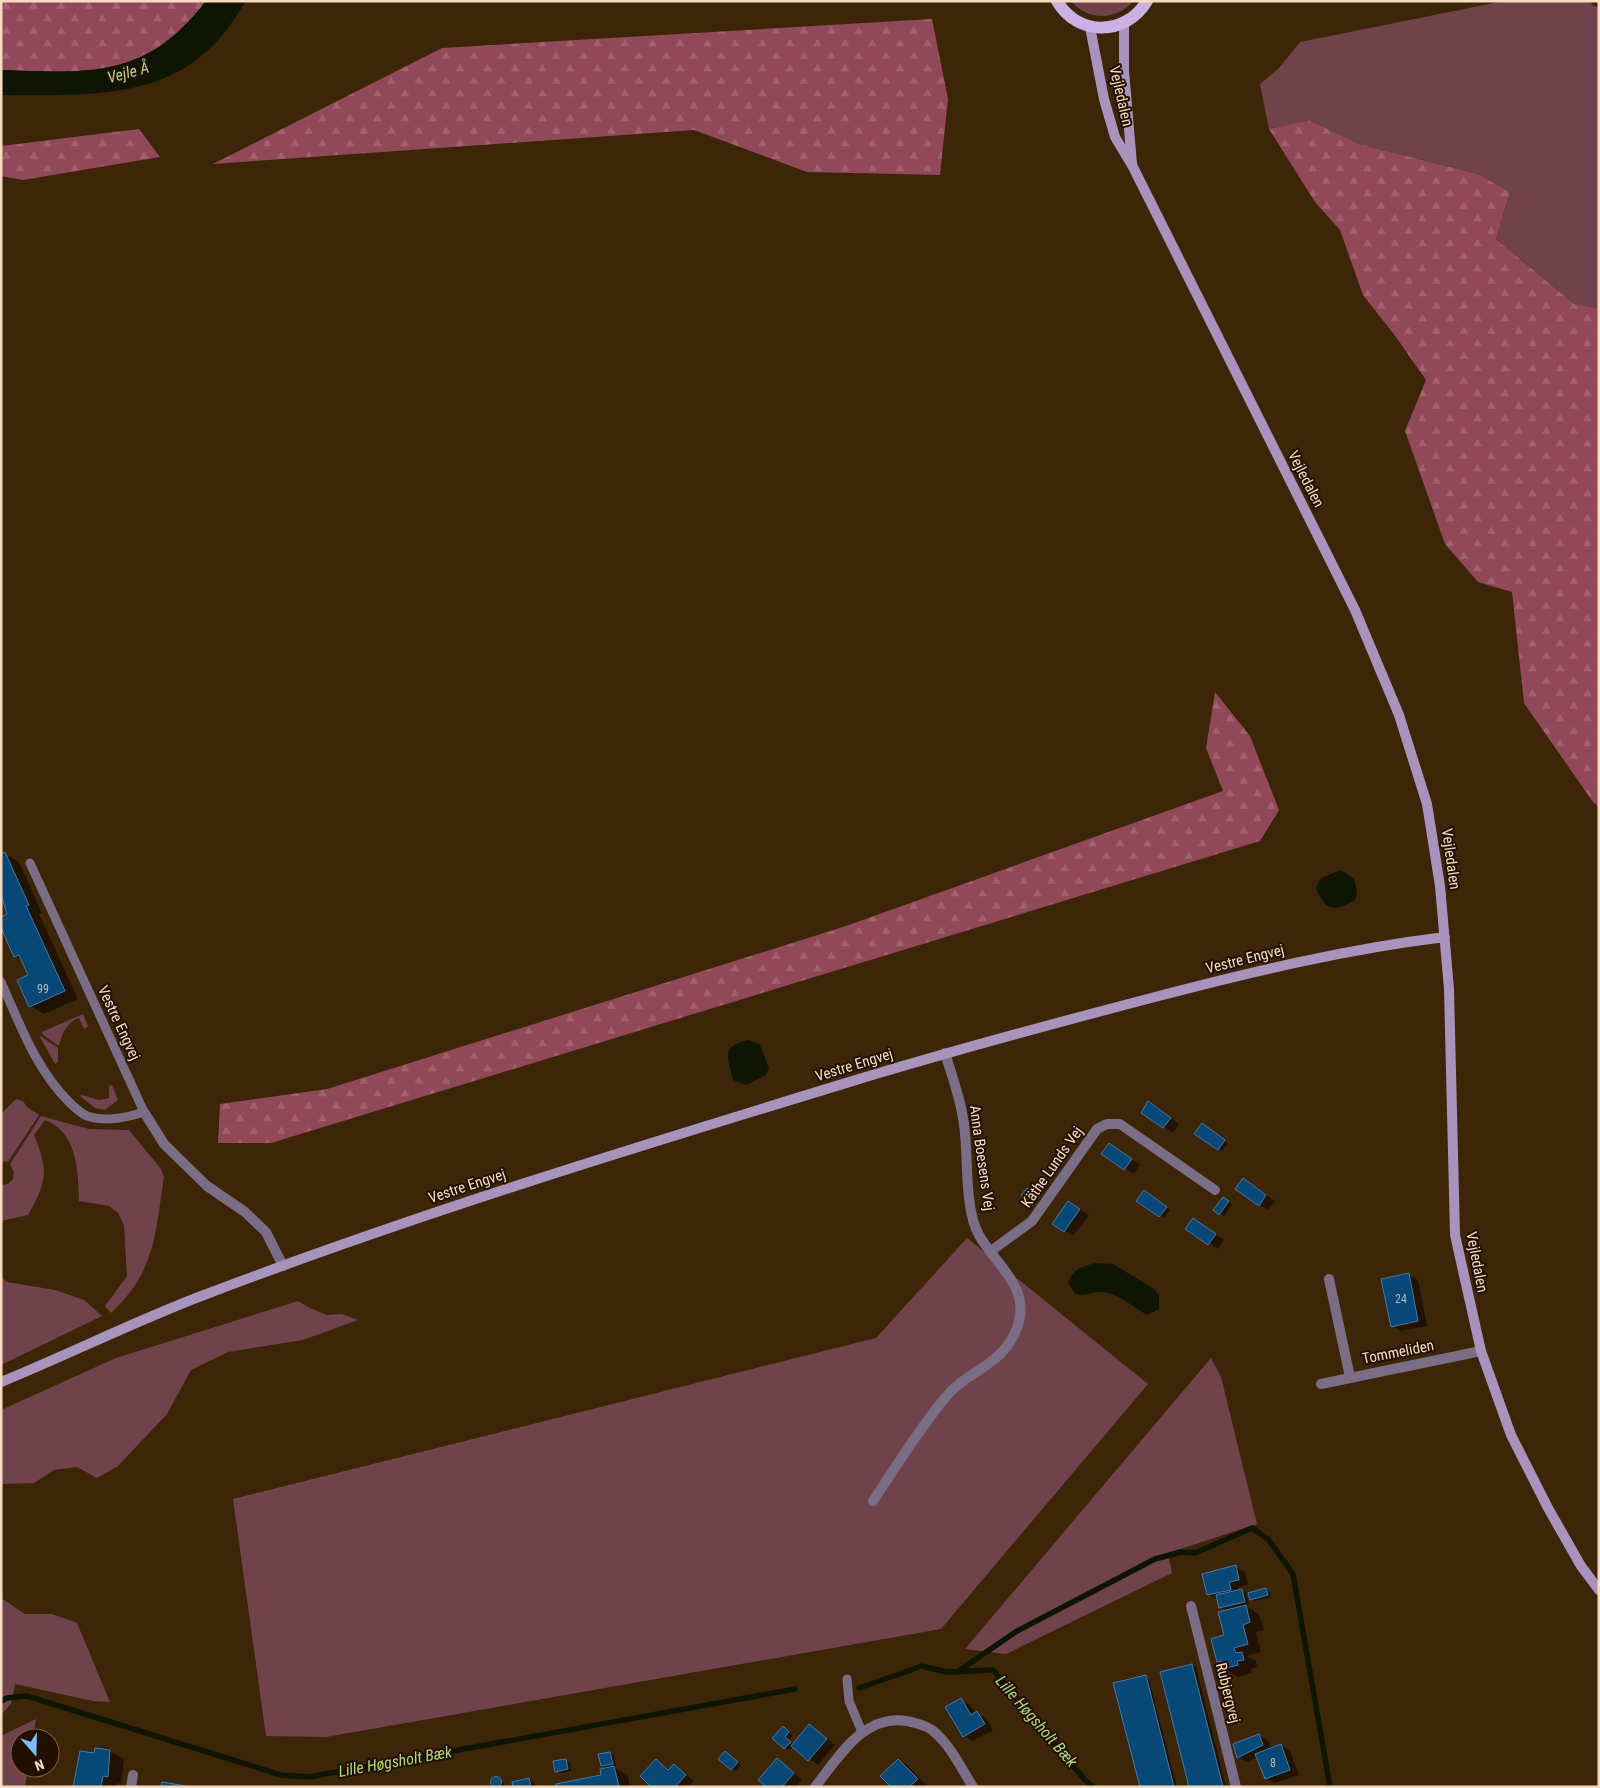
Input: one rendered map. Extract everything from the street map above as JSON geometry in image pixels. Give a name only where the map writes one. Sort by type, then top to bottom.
[{"type":"main road","points":[[1057,1],[1071,18],[1090,27],[1102,29],[1124,24],[1134,18],[1147,1]]},
{"type":"street","name":"Vejledalen","points":[[1124,24],[1125,97],[1133,167]]},
{"type":"street","name":"Vejledalen","points":[[1090,27],[1104,100],[1115,137],[1133,167],[1355,610],[1399,714],[1427,804],[1440,886],[1449,988],[1455,1235],[1481,1351],[1511,1435],[1548,1508],[1581,1566],[1599,1590]]},
{"type":"street","name":"Vestre Engvej","points":[[1,1382],[143,1318],[283,1266],[428,1215],[729,1117],[945,1053],[1258,970],[1353,950],[1445,938]]},
{"type":"street","name":"Anna Boesens Vej","points":[[873,1501],[946,1396],[1003,1353],[1016,1328],[1022,1309],[1012,1278],[978,1234],[969,1196],[965,1133],[945,1053]]},
{"type":"street","name":"Vestre Engvej","points":[[144,1112],[164,1144],[207,1186],[245,1212],[266,1232],[283,1266]]},
{"type":"street","name":"Käthe Lunds Vej","points":[[991,1251],[1032,1221],[1097,1129],[1107,1124],[1120,1124],[1215,1190]]},
{"type":"street","points":[[1329,1279],[1350,1377]]},
{"type":"street","name":"Tommeliden","points":[[1321,1384],[1481,1351]]},
{"type":"street","name":"Rubjergvej","points":[[1191,1606],[1236,1787]]},
{"type":"street","points":[[815,1787],[862,1732],[878,1722],[895,1719],[915,1723],[932,1730],[946,1745],[973,1787]]},
{"type":"street","points":[[131,1787],[133,1775]]},
{"type":"lane","name":"Vestre Engvej","points":[[30,863],[144,1112]]},
{"type":"lane","points":[[1,982],[35,1058],[52,1085],[77,1110],[86,1116],[105,1119],[125,1118],[144,1112]]},
{"type":"lane","points":[[847,1679],[849,1701],[862,1732]]},
{"type":"shaded area","points":[[1071,1],[1134,1],[1119,12],[1102,16],[1086,13]]},
{"type":"shaded area","points":[[1504,1],[1590,1],[1593,6],[1599,7],[1599,308],[1574,304],[1496,239],[1510,192],[1478,174],[1359,144],[1309,120],[1269,129],[1260,84],[1279,68],[1300,42]]},
{"type":"shaded area","points":[[83,1014],[88,1026],[84,1029],[79,1018],[72,1022],[61,1037],[59,1046],[43,1035],[42,1032]]},
{"type":"shaded area","points":[[39,1035],[58,1048],[58,1062],[55,1064]]},
{"type":"shaded area","points":[[112,1085],[118,1100],[105,1110],[95,1108],[80,1096],[99,1100],[109,1098],[109,1086]]},
{"type":"shaded area","points":[[16,1099],[23,1101],[27,1107],[39,1115],[8,1162],[1,1161],[1,1114]]},
{"type":"shaded area","points":[[41,1116],[89,1129],[129,1130],[161,1169],[164,1177],[155,1234],[145,1267],[126,1297],[111,1313],[105,1306],[127,1276],[124,1225],[118,1213],[109,1206],[79,1201],[77,1166],[70,1143],[56,1126],[45,1120],[34,1135],[44,1168],[44,1176],[39,1193],[28,1215],[1,1221],[1,1185],[8,1184],[13,1179],[14,1172],[10,1164]]},
{"type":"shaded area","points":[[967,1238],[1148,1384],[941,1629],[326,1737],[266,1736],[233,1499],[876,1338]]},
{"type":"shaded area","points":[[1,1277],[7,1282],[55,1290],[84,1300],[102,1316],[1,1365]]},
{"type":"shaded area","points":[[298,1301],[327,1315],[342,1314],[358,1320],[303,1340],[228,1352],[191,1370],[167,1414],[118,1466],[97,1478],[77,1467],[54,1470],[34,1483],[1,1484],[1,1410],[116,1358]]},
{"type":"shaded area","points":[[1211,1358],[1221,1377],[1257,1524],[1168,1553],[1172,1573],[1006,1654],[965,1649]]},
{"type":"shaded area","points":[[1,1598],[25,1614],[52,1614],[77,1623],[110,1702],[93,1701],[15,1684],[11,1704],[1,1715]]},
{"type":"shaded area","points":[[36,1719],[35,1728],[17,1728]]},
{"type":"shaded area","points":[[10,1732],[10,1778],[26,1778],[25,1787],[1,1787],[1,1736]]},
{"type":"green space","points":[[1,1],[206,1],[184,26],[161,45],[138,58],[114,66],[89,70],[62,71],[1,70]]},
{"type":"green space","points":[[932,19],[948,99],[940,175],[807,172],[694,130],[213,164],[442,48]]},
{"type":"green space","points":[[1309,120],[1359,144],[1478,174],[1510,192],[1496,239],[1574,304],[1599,308],[1599,807],[1593,802],[1524,703],[1512,592],[1478,582],[1445,544],[1405,431],[1426,380],[1396,337],[1363,295],[1340,230],[1315,202],[1269,129]]},
{"type":"green space","points":[[139,129],[160,157],[23,180],[1,176],[1,146]]},
{"type":"green space","points":[[1215,692],[1250,736],[1279,810],[1260,841],[271,1143],[218,1143],[220,1104],[327,1089],[846,926],[1223,791],[1206,748]]},
{"type":"water","name":"Vejle Å","points":[[206,1],[246,1],[228,28],[206,52],[184,68],[160,80],[109,92],[1,95],[1,70],[90,70],[115,66],[138,58],[161,45],[184,26]]},
{"type":"water","points":[[1341,870],[1354,879],[1357,891],[1355,900],[1341,907],[1331,908],[1323,902],[1316,888],[1321,878]]},
{"type":"water","points":[[749,1040],[760,1045],[769,1069],[766,1075],[746,1085],[733,1080],[728,1054],[730,1049],[740,1042]]},
{"type":"water","points":[[1096,1263],[1113,1264],[1154,1289],[1159,1295],[1159,1309],[1147,1315],[1108,1293],[1075,1294],[1068,1282],[1070,1278],[1079,1269]]},
{"type":"building","points":[[5,852],[29,905],[26,906],[65,991],[29,1007],[17,980],[28,975],[19,955],[14,957],[1,928],[1,917],[7,914],[1,895],[1,854]]},
{"type":"building","points":[[1148,1101],[1171,1118],[1163,1128],[1141,1113]]},
{"type":"building","points":[[1202,1123],[1225,1140],[1218,1150],[1194,1134]]},
{"type":"building","points":[[1109,1143],[1132,1159],[1124,1170],[1101,1154]]},
{"type":"building","points":[[1243,1178],[1266,1195],[1259,1206],[1235,1189]]},
{"type":"building","points":[[1027,1188],[1032,1192],[1027,1200],[1021,1195]]},
{"type":"building","points":[[1144,1190],[1167,1207],[1159,1217],[1136,1201]]},
{"type":"building","points":[[1223,1197],[1229,1201],[1219,1215],[1213,1210]]},
{"type":"building","points":[[1068,1201],[1080,1209],[1064,1232],[1052,1224]]},
{"type":"building","points":[[1193,1218],[1216,1234],[1208,1245],[1185,1229]]},
{"type":"building","points":[[1409,1273],[1418,1321],[1391,1327],[1381,1279]]},
{"type":"building","points":[[1236,1565],[1239,1580],[1229,1582],[1231,1590],[1207,1595],[1202,1574]]},
{"type":"building","points":[[1266,1588],[1268,1595],[1250,1600],[1248,1593]]},
{"type":"building","points":[[1242,1589],[1245,1602],[1219,1608],[1216,1595]]},
{"type":"building","points":[[1246,1605],[1250,1622],[1243,1625],[1248,1644],[1234,1648],[1236,1653],[1242,1652],[1244,1660],[1237,1661],[1238,1665],[1223,1669],[1221,1661],[1217,1662],[1211,1639],[1224,1635],[1218,1612]]},
{"type":"building","points":[[1192,1664],[1223,1787],[1189,1787],[1160,1672]]},
{"type":"building","points":[[1146,1675],[1174,1787],[1140,1787],[1113,1683]]},
{"type":"building","points":[[961,1698],[971,1715],[977,1711],[985,1724],[963,1737],[945,1707]]},
{"type":"building","points":[[809,1724],[827,1739],[808,1761],[791,1746]]},
{"type":"building","points":[[783,1726],[789,1732],[785,1737],[791,1742],[784,1749],[772,1738]]},
{"type":"building","points":[[1259,1734],[1263,1745],[1237,1758],[1233,1744]]},
{"type":"building","points":[[1281,1744],[1290,1770],[1265,1779],[1255,1754]]},
{"type":"building","points":[[95,1748],[110,1750],[108,1777],[103,1776],[101,1787],[73,1787],[80,1751],[94,1753]]},
{"type":"building","points":[[725,1751],[738,1762],[731,1770],[718,1759]]},
{"type":"building","points":[[610,1752],[613,1764],[601,1766],[598,1754]]},
{"type":"building","points":[[777,1758],[794,1773],[782,1787],[766,1787],[758,1780]]},
{"type":"building","points":[[566,1759],[568,1769],[555,1772],[553,1761]]},
{"type":"building","points":[[656,1759],[668,1770],[674,1764],[686,1775],[675,1787],[651,1787],[640,1776]]},
{"type":"building","points":[[898,1759],[918,1779],[909,1787],[891,1787],[880,1776]]},
{"type":"building","points":[[614,1766],[619,1787],[557,1787],[556,1784],[601,1775],[600,1769]]},
{"type":"building","points":[[496,1776],[502,1782],[496,1788],[490,1782]]},
{"type":"building","points":[[529,1778],[531,1787],[513,1787],[512,1782]]},
{"type":"building","points":[[162,1782],[191,1787],[161,1787]]},
{"type":"waterway","points":[[957,1672],[1017,1631],[1155,1559],[1181,1552],[1195,1553],[1252,1528],[1268,1539],[1293,1574],[1330,1787]]},
{"type":"waterway","name":"Lille Høgsholt Bæk","points":[[859,1688],[922,1666],[946,1672],[993,1670],[1085,1780],[1093,1787]]},
{"type":"waterway","name":"Lille Høgsholt Bæk","points":[[1,1701],[7,1698],[27,1696],[281,1775],[309,1777],[795,1689]]}]
